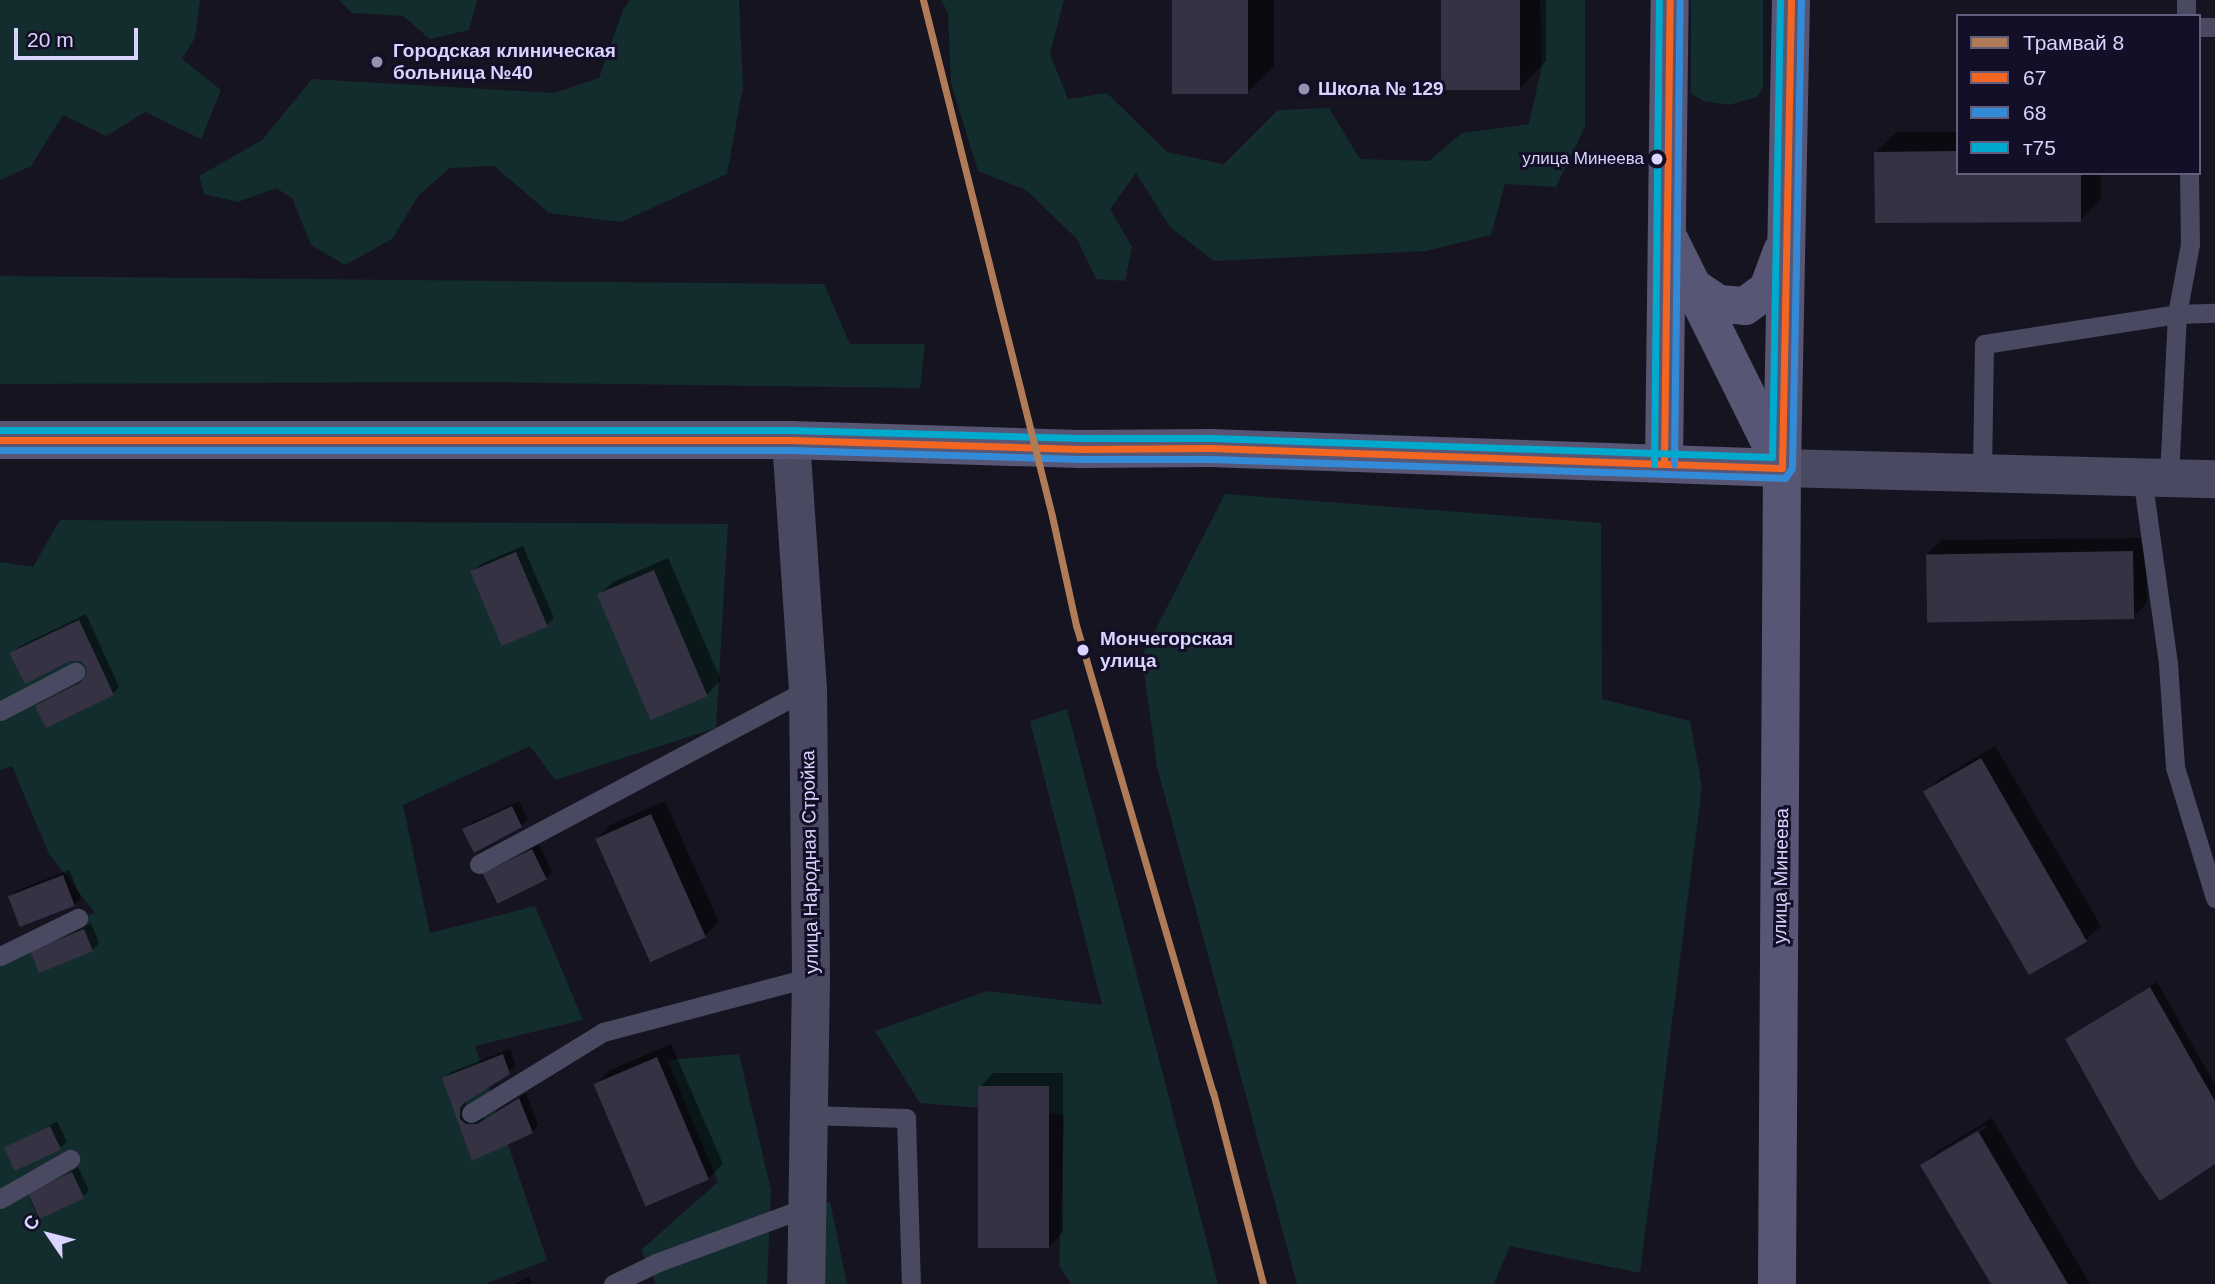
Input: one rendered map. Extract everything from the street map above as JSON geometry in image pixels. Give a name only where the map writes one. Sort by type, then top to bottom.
[{"type":"main road","points":[[1664,464],[1670,0]]},
{"type":"main road","name":"улица Минеева","points":[[1777,1284],[1782,468],[1791,0]]},
{"type":"main road","points":[[0,440],[790,440],[1080,449],[1211,448],[1782,468],[1667,236]]},
{"type":"main road","points":[[1693,288],[1718,304],[1745,306],[1768,289],[1786,239]]},
{"type":"street","name":"улица Народная Стройка","points":[[790,440],[808,689],[811,977],[806,1284]]},
{"type":"street","points":[[1782,468],[2215,479]]},
{"type":"lane","points":[[2189,175],[2190,244],[2156,477],[2175,766],[2215,898]]},
{"type":"lane","points":[[1982,471],[1984,344],[2178,314],[2215,313]]},
{"type":"lane","points":[[0,711],[75,672]]},
{"type":"lane","points":[[479,864],[808,689]]},
{"type":"lane","points":[[0,956],[78,918]]},
{"type":"lane","points":[[471,1113],[603,1032],[811,977]]},
{"type":"lane","points":[[809,1115],[906,1118],[911,1284]]},
{"type":"lane","points":[[0,1199],[71,1159]]},
{"type":"lane","points":[[613,1284],[656,1263],[807,1207]]},
{"type":"green space","points":[[0,0],[200,0],[195,38],[182,59],[221,90],[201,139],[145,112],[106,136],[63,115],[31,166],[0,180]]},
{"type":"green space","points":[[339,0],[477,0],[469,30],[430,39],[403,16],[352,13]]},
{"type":"green space","points":[[630,0],[739,0],[743,87],[727,174],[621,222],[549,213],[494,166],[450,168],[419,195],[392,239],[345,265],[311,245],[292,198],[276,188],[238,202],[204,194],[199,176],[262,140],[312,79],[554,93],[599,78],[623,10]]},
{"type":"green space","points":[[941,0],[1064,0],[1050,54],[1068,99],[1107,93],[1167,152],[1224,164],[1278,110],[1329,108],[1360,159],[1429,161],[1462,133],[1529,124],[1542,66],[1540,0],[1585,0],[1585,127],[1556,187],[1505,184],[1491,235],[1426,251],[1214,261],[1170,227],[1136,173],[1110,209],[1132,247],[1125,281],[1096,279],[1077,239],[1026,190],[978,171],[951,83],[948,13]]},
{"type":"green space","points":[[1691,0],[1763,0],[1763,88],[1757,97],[1729,105],[1703,101],[1691,93]]},
{"type":"green space","points":[[0,276],[824,284],[850,344],[925,344],[920,388],[473,382],[0,384]]},
{"type":"green space","points":[[1225,494],[1601,523],[1602,699],[1690,721],[1702,787],[1640,1273],[1510,1246],[1494,1284],[1297,1284],[1157,767],[1142,656]]},
{"type":"green space","points":[[60,520],[728,524],[716,728],[555,780],[530,746],[403,805],[430,933],[535,906],[583,1020],[475,1046],[547,1260],[485,1284],[0,1284],[0,946],[95,913],[49,854],[12,766],[0,770],[0,562],[33,567]]},
{"type":"green space","points":[[1067,709],[1218,1284],[1071,1284],[1059,1266],[1064,1115],[920,1103],[875,1031],[987,991],[1102,1005],[1030,721]]},
{"type":"green space","points":[[739,1054],[771,1190],[767,1284],[656,1284],[641,1250],[718,1182],[667,1060]]},
{"type":"green space","points":[[830,1201],[847,1284],[815,1284],[816,1205]]},
{"type":"building","points":[[1172,0],[1248,0],[1248,94],[1172,94]]},
{"type":"building","points":[[1441,0],[1520,0],[1520,90],[1441,90]]},
{"type":"building","points":[[1956,151],[1956,175],[2081,175],[2081,222],[1875,223],[1874,152]]},
{"type":"building","points":[[2133,551],[2134,619],[1927,623],[1926,555]]},
{"type":"building","points":[[516,552],[548,627],[502,646],[470,572]]},
{"type":"building","points":[[654,570],[708,696],[650,720],[597,594]]},
{"type":"building","points":[[79,620],[114,695],[46,728],[35,706],[81,682],[87,673],[86,667],[81,661],[70,661],[25,684],[9,653]]},
{"type":"building","points":[[1981,758],[2087,942],[2029,975],[1923,792]]},
{"type":"building","points":[[512,806],[522,827],[474,853],[462,829]]},
{"type":"building","points":[[651,814],[706,937],[650,962],[595,839]]},
{"type":"building","points":[[532,849],[547,880],[497,904],[483,873]]},
{"type":"building","points":[[63,875],[75,906],[20,927],[8,896]]},
{"type":"building","points":[[84,929],[93,951],[39,973],[30,951]]},
{"type":"building","points":[[2150,987],[2215,1101],[2215,1164],[2160,1201],[2136,1166],[2065,1039]]},
{"type":"building","points":[[503,1054],[510,1074],[464,1103],[460,1108],[460,1119],[466,1124],[477,1124],[519,1098],[533,1133],[472,1161],[442,1078]]},
{"type":"building","points":[[657,1057],[709,1179],[645,1206],[593,1084]]},
{"type":"building","points":[[978,1086],[1049,1086],[1049,1248],[978,1248]]},
{"type":"building","points":[[50,1126],[61,1150],[15,1171],[4,1148]]},
{"type":"building","points":[[1978,1131],[2068,1284],[1991,1284],[1920,1165]]},
{"type":"building","points":[[72,1172],[84,1198],[40,1219],[28,1193]]},
{"type":"tram line","name":"8","points":[[923,0],[1052,516],[1076,625],[1213,1092],[1263,1284]]},
{"type":"transit line","name":"т75","points":[[1654,464],[1659,0]]},
{"type":"transit line","name":"67","points":[[1664,464],[1670,0]]},
{"type":"transit line","name":"68","points":[[1674,464],[1680,0]]},
{"type":"transit line","name":"т75","points":[[0,430],[791,430],[1080,438],[1211,438],[1772,457],[1780,0]]},
{"type":"transit line","name":"67","points":[[0,440],[791,440],[1080,449],[1211,448],[1782,468],[1791,0]]},
{"type":"transit line","name":"68","points":[[0,450],[791,450],[1080,459],[1211,459],[1785,478],[1792,468],[1801,0]]},
{"type":"place","name":"Городская клиническая больница №40","points":[[377,62]]},
{"type":"place","name":"Школа № 129","points":[[1304,89]]},
{"type":"place","name":"улица Минеева","points":[[1657,159]]},
{"type":"place","name":"Мончегорская улица","points":[[1083,650]]}]
